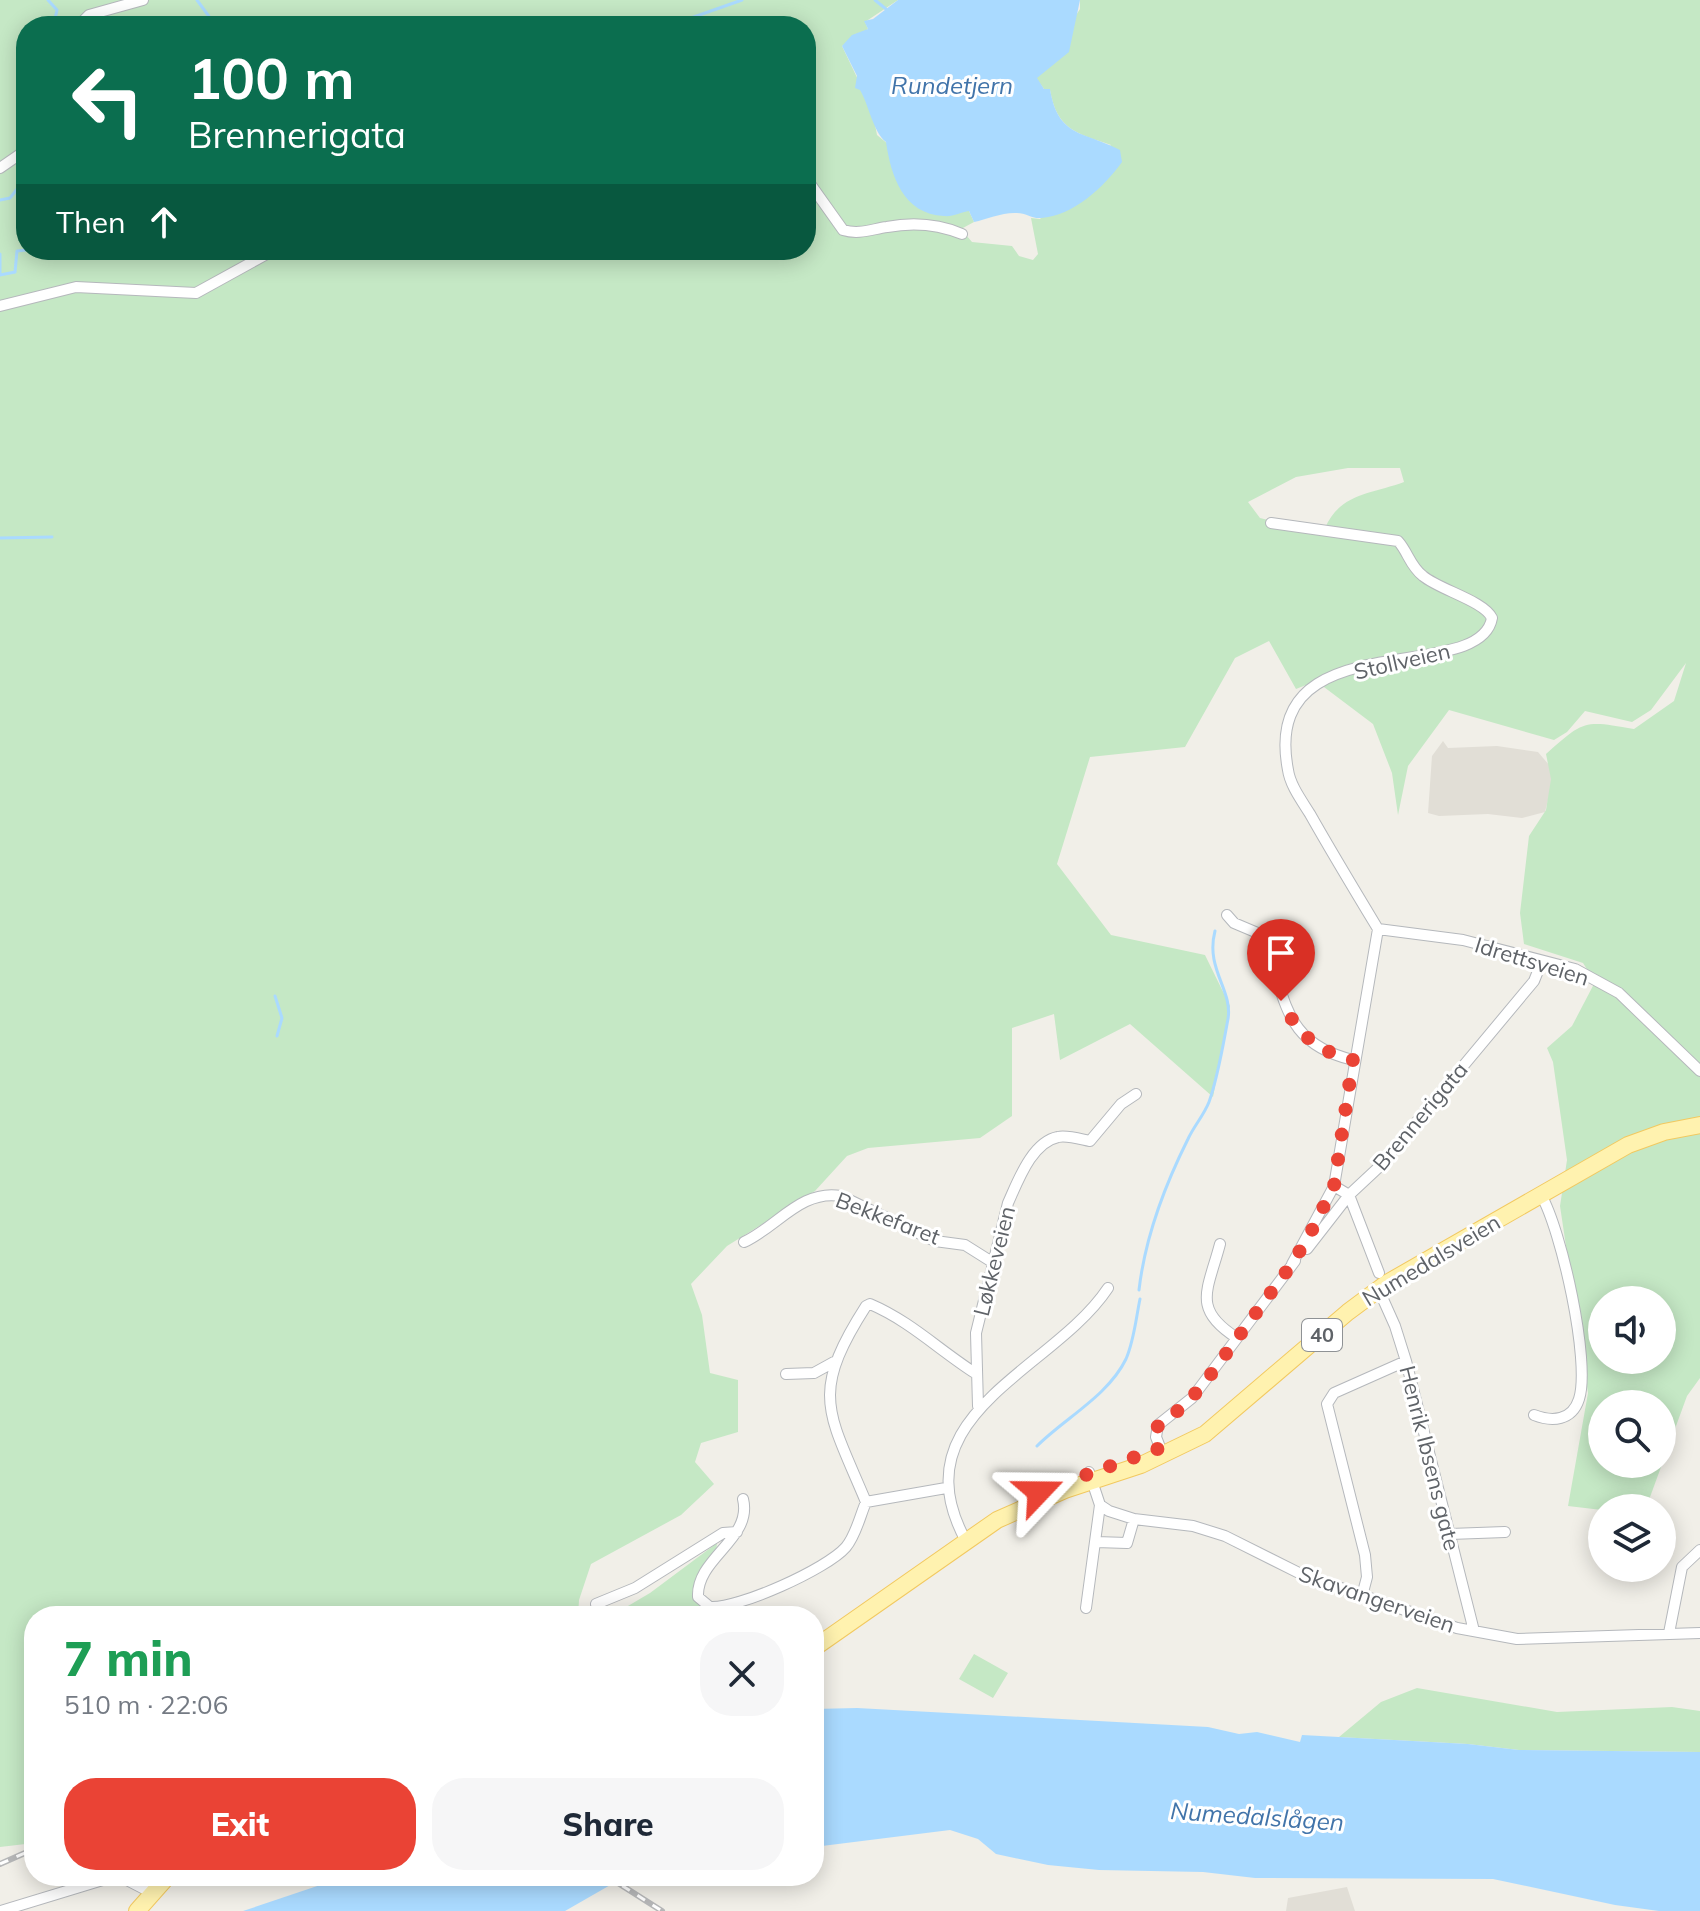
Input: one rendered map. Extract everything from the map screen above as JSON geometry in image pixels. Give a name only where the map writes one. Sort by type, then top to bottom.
[{"type":"main road","name":"Numedalsveien","points":[[824,1641],[1039,1492],[1161,1452],[1205,1434],[1379,1280],[1651,1136],[1700,1125]]},
{"type":"main road","name":"Numedalsveien","points":[[1610,1158],[1660,1141],[1700,1134]]},
{"type":"main road","points":[[137,1911],[159,1886]]},
{"type":"street","points":[[88,16],[143,0]]},
{"type":"street","points":[[816,192],[843,230],[857,233],[917,224],[943,227],[962,234]]},
{"type":"street","points":[[0,306],[76,287],[196,293],[256,260]]},
{"type":"street","name":"Stollveien","points":[[1271,523],[1398,541],[1412,567],[1425,578],[1450,594],[1484,607],[1492,618],[1482,635],[1471,642],[1440,653],[1367,665],[1303,694],[1289,713],[1285,725],[1288,773],[1378,929]]},
{"type":"street","points":[[1227,915],[1234,923],[1260,934],[1274,968],[1281,1001],[1296,1029],[1309,1043],[1353,1060]]},
{"type":"street","points":[[1292,1264],[1334,1186],[1353,1060],[1378,929]]},
{"type":"street","name":"Idrettsveien","points":[[1378,929],[1463,940],[1575,969],[1619,993],[1700,1071]]},
{"type":"street","name":"Brennerigata","points":[[1161,1452],[1156,1437],[1158,1425],[1192,1398],[1292,1264],[1349,1195],[1379,1167],[1534,981],[1542,961]]},
{"type":"street","name":"Løkkeveien","points":[[978,1406],[976,1333],[1008,1203],[1029,1162],[1045,1142],[1060,1136],[1090,1141],[1121,1104],[1136,1094]]},
{"type":"street","points":[[1334,1186],[1349,1195]]},
{"type":"street","name":"Bekkefaret","points":[[744,1242],[800,1204],[828,1194],[841,1196],[935,1241],[965,1245],[992,1262]]},
{"type":"street","name":"Henrik Ibsens gate","points":[[1349,1195],[1406,1361],[1474,1631]]},
{"type":"street","points":[[1534,1415],[1547,1420],[1561,1419],[1570,1413],[1579,1400],[1581,1380],[1569,1276],[1559,1233],[1541,1195]]},
{"type":"street","points":[[1220,1244],[1206,1298],[1207,1312],[1216,1325],[1237,1338]]},
{"type":"street","points":[[966,1541],[946,1488],[954,1456],[978,1406],[1070,1331],[1108,1288]]},
{"type":"street","points":[[724,1606],[759,1594],[829,1559],[848,1545],[866,1502],[836,1432],[829,1404],[836,1358],[866,1306],[870,1304],[898,1316],[936,1348],[975,1373]]},
{"type":"street","points":[[786,1374],[814,1373],[836,1358]]},
{"type":"street","points":[[1362,1596],[1367,1577],[1365,1555],[1327,1404],[1334,1393],[1406,1361]]},
{"type":"street","points":[[1086,1608],[1100,1505],[1091,1476]]},
{"type":"street","points":[[866,1502],[946,1488]]},
{"type":"street","points":[[711,1606],[698,1597],[703,1573],[737,1532],[745,1509],[743,1499]]},
{"type":"street","name":"Skavangerveien","points":[[1100,1505],[1134,1519],[1193,1526],[1225,1536],[1303,1575],[1474,1631],[1517,1639],[1700,1633]]},
{"type":"street","points":[[1096,1542],[1127,1543],[1134,1519]]},
{"type":"street","points":[[596,1604],[635,1588],[723,1533],[737,1532]]},
{"type":"street","points":[[1450,1534],[1505,1532]]},
{"type":"street","points":[[1669,1633],[1682,1567],[1700,1550]]},
{"type":"street","points":[[1,1911],[83,1886]]},
{"type":"street","points":[[138,1886],[152,1893]]},
{"type":"shaded area","points":[[1443,741],[1448,748],[1497,746],[1538,752],[1555,772],[1545,812],[1522,818],[1488,814],[1439,816],[1428,813],[1432,756]]},
{"type":"shaded area","points":[[1347,1887],[1355,1911],[1286,1911],[1288,1898]]},
{"type":"green space","points":[[0,0],[898,0],[865,22],[868,29],[842,46],[872,109],[877,135],[969,211],[974,222],[961,229],[972,242],[1012,246],[1019,256],[1033,260],[1038,254],[1031,218],[1040,219],[1111,145],[1078,133],[1063,122],[1050,90],[1044,89],[1036,78],[1080,9],[1080,0],[1700,0],[1700,1378],[1687,1396],[1676,1426],[1676,1390],[1588,1390],[1588,1393],[1560,1206],[1567,1160],[1553,1062],[1547,1048],[1572,1026],[1595,982],[1583,963],[1524,944],[1520,913],[1529,836],[1546,810],[1551,779],[1546,754],[1569,734],[1586,725],[1604,724],[1634,729],[1674,701],[1686,663],[1651,710],[1632,722],[1585,711],[1567,732],[1554,740],[1449,710],[1408,766],[1398,815],[1392,773],[1373,724],[1316,681],[1296,689],[1269,641],[1235,658],[1185,747],[1090,757],[1057,864],[1111,935],[1205,955],[1230,1006],[1213,1097],[1130,1024],[1060,1060],[1054,1014],[1012,1028],[1012,1116],[980,1138],[868,1148],[847,1156],[815,1191],[727,1246],[691,1284],[702,1315],[710,1373],[738,1380],[738,1432],[701,1443],[695,1462],[714,1484],[681,1515],[591,1564],[579,1606],[24,1606],[24,1844],[0,1847]],"holes":[[[1348,468],[1400,468],[1404,482],[1348,501],[1331,516],[1325,528],[1308,530],[1260,518],[1248,502],[1296,477]]]},
{"type":"green space","points":[[1588,1393],[1588,1478],[1657,1478],[1651,1494],[1588,1494],[1588,1508],[1568,1506]]},
{"type":"green space","points":[[717,1543],[715,1563],[700,1589],[706,1606],[628,1606]]},
{"type":"green space","points":[[974,1654],[1008,1673],[993,1698],[959,1679]]},
{"type":"green space","points":[[1417,1688],[1557,1712],[1672,1707],[1700,1711],[1700,1752],[1519,1750],[1339,1737],[1381,1702]]},
{"type":"water","name":"Rundetjern","points":[[898,0],[1080,0],[1069,52],[1037,78],[1044,89],[1050,89],[1059,117],[1066,125],[1120,150],[1122,162],[1087,199],[1053,216],[1038,218],[1012,213],[974,222],[969,211],[944,216],[918,208],[909,201],[896,180],[886,142],[878,132],[860,90],[855,88],[857,76],[842,46],[852,35],[868,29],[864,21],[873,19]]},
{"type":"water","name":"Numedalslågen","points":[[824,1709],[1208,1727],[1239,1734],[1257,1732],[1300,1742],[1302,1735],[1468,1744],[1519,1750],[1700,1752],[1700,1911],[1659,1911],[1615,1905],[1493,1879],[1255,1878],[1203,1872],[1099,1870],[1048,1865],[996,1854],[978,1839],[950,1830],[824,1846]]},
{"type":"water","points":[[317,1886],[609,1886],[565,1911],[243,1911]]},
{"type":"waterway","points":[[48,0],[57,10],[56,16]]},
{"type":"waterway","points":[[197,0],[209,16]]},
{"type":"waterway","points":[[696,16],[742,0]]},
{"type":"waterway","points":[[875,0],[886,9]]},
{"type":"waterway","points":[[0,200],[10,198],[16,190]]},
{"type":"waterway","points":[[0,254],[0,273]]},
{"type":"waterway","points":[[0,275],[15,272],[16,260]]},
{"type":"waterway","points":[[0,538],[52,537]]},
{"type":"waterway","points":[[1139,1290],[1157,1212],[1190,1134],[1209,1102],[1220,1061],[1228,1008],[1214,957],[1215,931]]},
{"type":"waterway","points":[[275,996],[282,1018],[277,1036]]},
{"type":"waterway","points":[[1037,1446],[1097,1395],[1118,1372],[1131,1345],[1140,1299]]},
{"type":"railway","points":[[0,1864],[24,1853]]},
{"type":"railway","points":[[623,1886],[662,1911]]},
{"type":"route","points":[[1039,1492],[1160,1448],[1155,1431],[1158,1425],[1183,1407],[1203,1385],[1292,1264],[1334,1186],[1353,1060],[1309,1043],[1296,1029],[1281,1001]]}]
